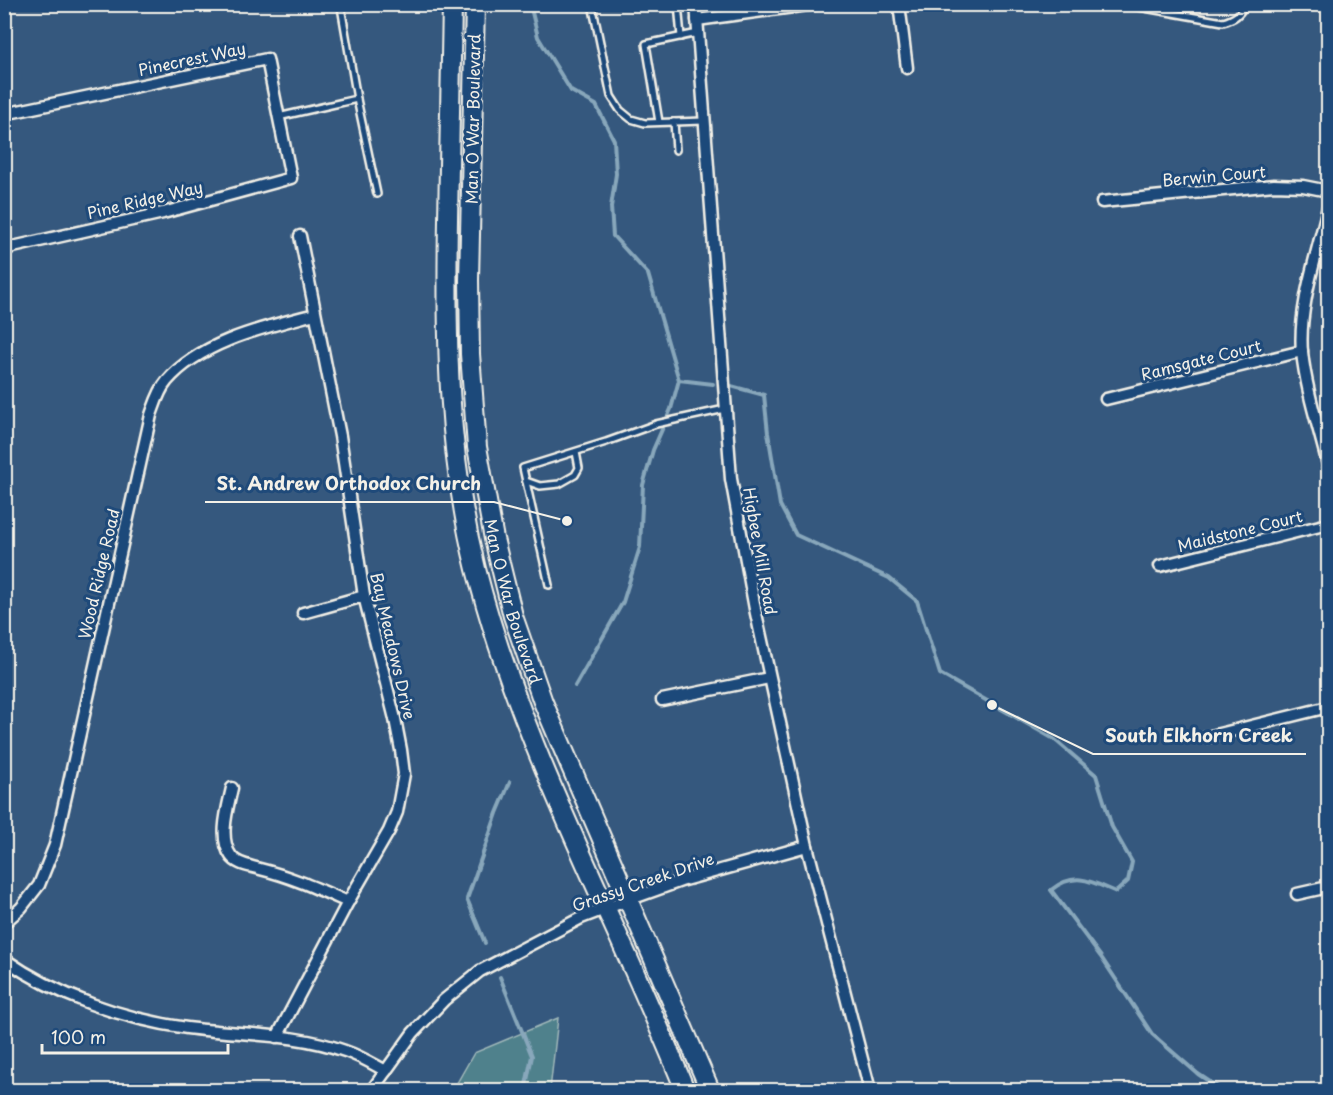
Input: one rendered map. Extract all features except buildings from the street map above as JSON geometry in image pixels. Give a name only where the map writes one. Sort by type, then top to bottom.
[{"type":"main road","name":"Man O War Boulevard","points":[[452,4],[446,304],[447,370],[458,476],[474,559],[499,647],[543,763],[685,1090]]},
{"type":"main road","name":"Man O War Boulevard","points":[[476,4],[469,280],[470,354],[477,447],[502,576],[528,662],[543,702],[710,1090]]},
{"type":"street","name":"Higbee Mill Road","points":[[696,4],[724,409],[739,525],[769,678],[807,846],[870,1090]]},
{"type":"street","points":[[697,20],[816,4]]},
{"type":"street","points":[[899,4],[907,68]]},
{"type":"street","name":"Pinecrest Way","points":[[4,114],[267,59],[291,178]]},
{"type":"street","name":"Pine Ridge Way","points":[[4,249],[163,213],[291,178]]},
{"type":"street","name":"Berwin Court","points":[[1102,202],[1274,185],[1303,186],[1329,191]]},
{"type":"street","points":[[1329,207],[1302,323],[1302,351],[1329,465]]},
{"type":"street","name":"Bay Meadows Drive","points":[[277,1037],[348,902],[389,831],[397,812],[404,774],[395,720],[364,596],[340,436],[300,236]]},
{"type":"street","name":"Wood Ridge Road","points":[[4,923],[21,908],[39,885],[54,845],[151,415],[166,382],[202,354],[226,341],[315,314]]},
{"type":"street","name":"Ramsgate Court","points":[[1106,399],[1302,351]]},
{"type":"street","name":"Maidstone Court","points":[[1160,566],[1329,524]]},
{"type":"street","points":[[303,613],[364,596]]},
{"type":"street","points":[[662,700],[769,678]]},
{"type":"street","points":[[1207,737],[1329,707]]},
{"type":"street","points":[[232,788],[225,832],[226,844],[231,857],[242,864],[303,881],[348,902]]},
{"type":"street","name":"Grassy Creek Drive","points":[[372,1090],[413,1033],[444,1000],[480,971],[581,918],[628,900],[681,881],[807,846]]},
{"type":"street","points":[[1297,894],[1329,886]]},
{"type":"street","points":[[4,959],[48,985],[86,1002],[124,1015],[187,1028],[305,1041],[346,1051],[386,1071]]},
{"type":"lane","points":[[592,4],[611,96],[620,110],[631,119],[645,123],[704,121]]},
{"type":"lane","points":[[678,4],[681,37]]},
{"type":"lane","points":[[1122,4],[1223,22],[1234,19],[1240,14],[1245,4]]},
{"type":"lane","points":[[341,7],[377,194]]},
{"type":"lane","points":[[659,122],[646,44],[698,33]]},
{"type":"lane","points":[[278,117],[357,99]]},
{"type":"lane","points":[[674,122],[676,150]]},
{"type":"lane","points":[[549,585],[523,468],[656,424],[724,409]]},
{"type":"lane","points":[[526,481],[540,486],[559,484],[575,475],[579,468],[576,452]]},
{"type":"green space","points":[[558,1018],[550,1090],[453,1090],[474,1053]]},
{"type":"waterway","points":[[530,4],[538,37],[571,91],[596,105],[614,140],[616,174],[611,207],[613,236],[648,274],[679,380],[713,384]]},
{"type":"waterway","points":[[575,686],[623,602],[640,547],[643,485],[653,450],[671,409],[679,380]]},
{"type":"waterway","points":[[731,386],[764,395],[780,505],[796,535],[889,578],[917,601],[940,674],[1054,739],[1096,775],[1112,827],[1132,862],[1128,881],[1116,892],[1076,879],[1060,884],[1051,890],[1101,957],[1152,1034],[1198,1074],[1222,1090]]},
{"type":"waterway","points":[[485,943],[467,899],[510,782]]},
{"type":"waterway","points":[[500,977],[532,1056],[525,1090]]},
{"type":"place","name":"St. Andrew Orthodox Church","points":[[567,521]]},
{"type":"place","name":"South Elkhorn Creek","points":[[992,705]]}]
